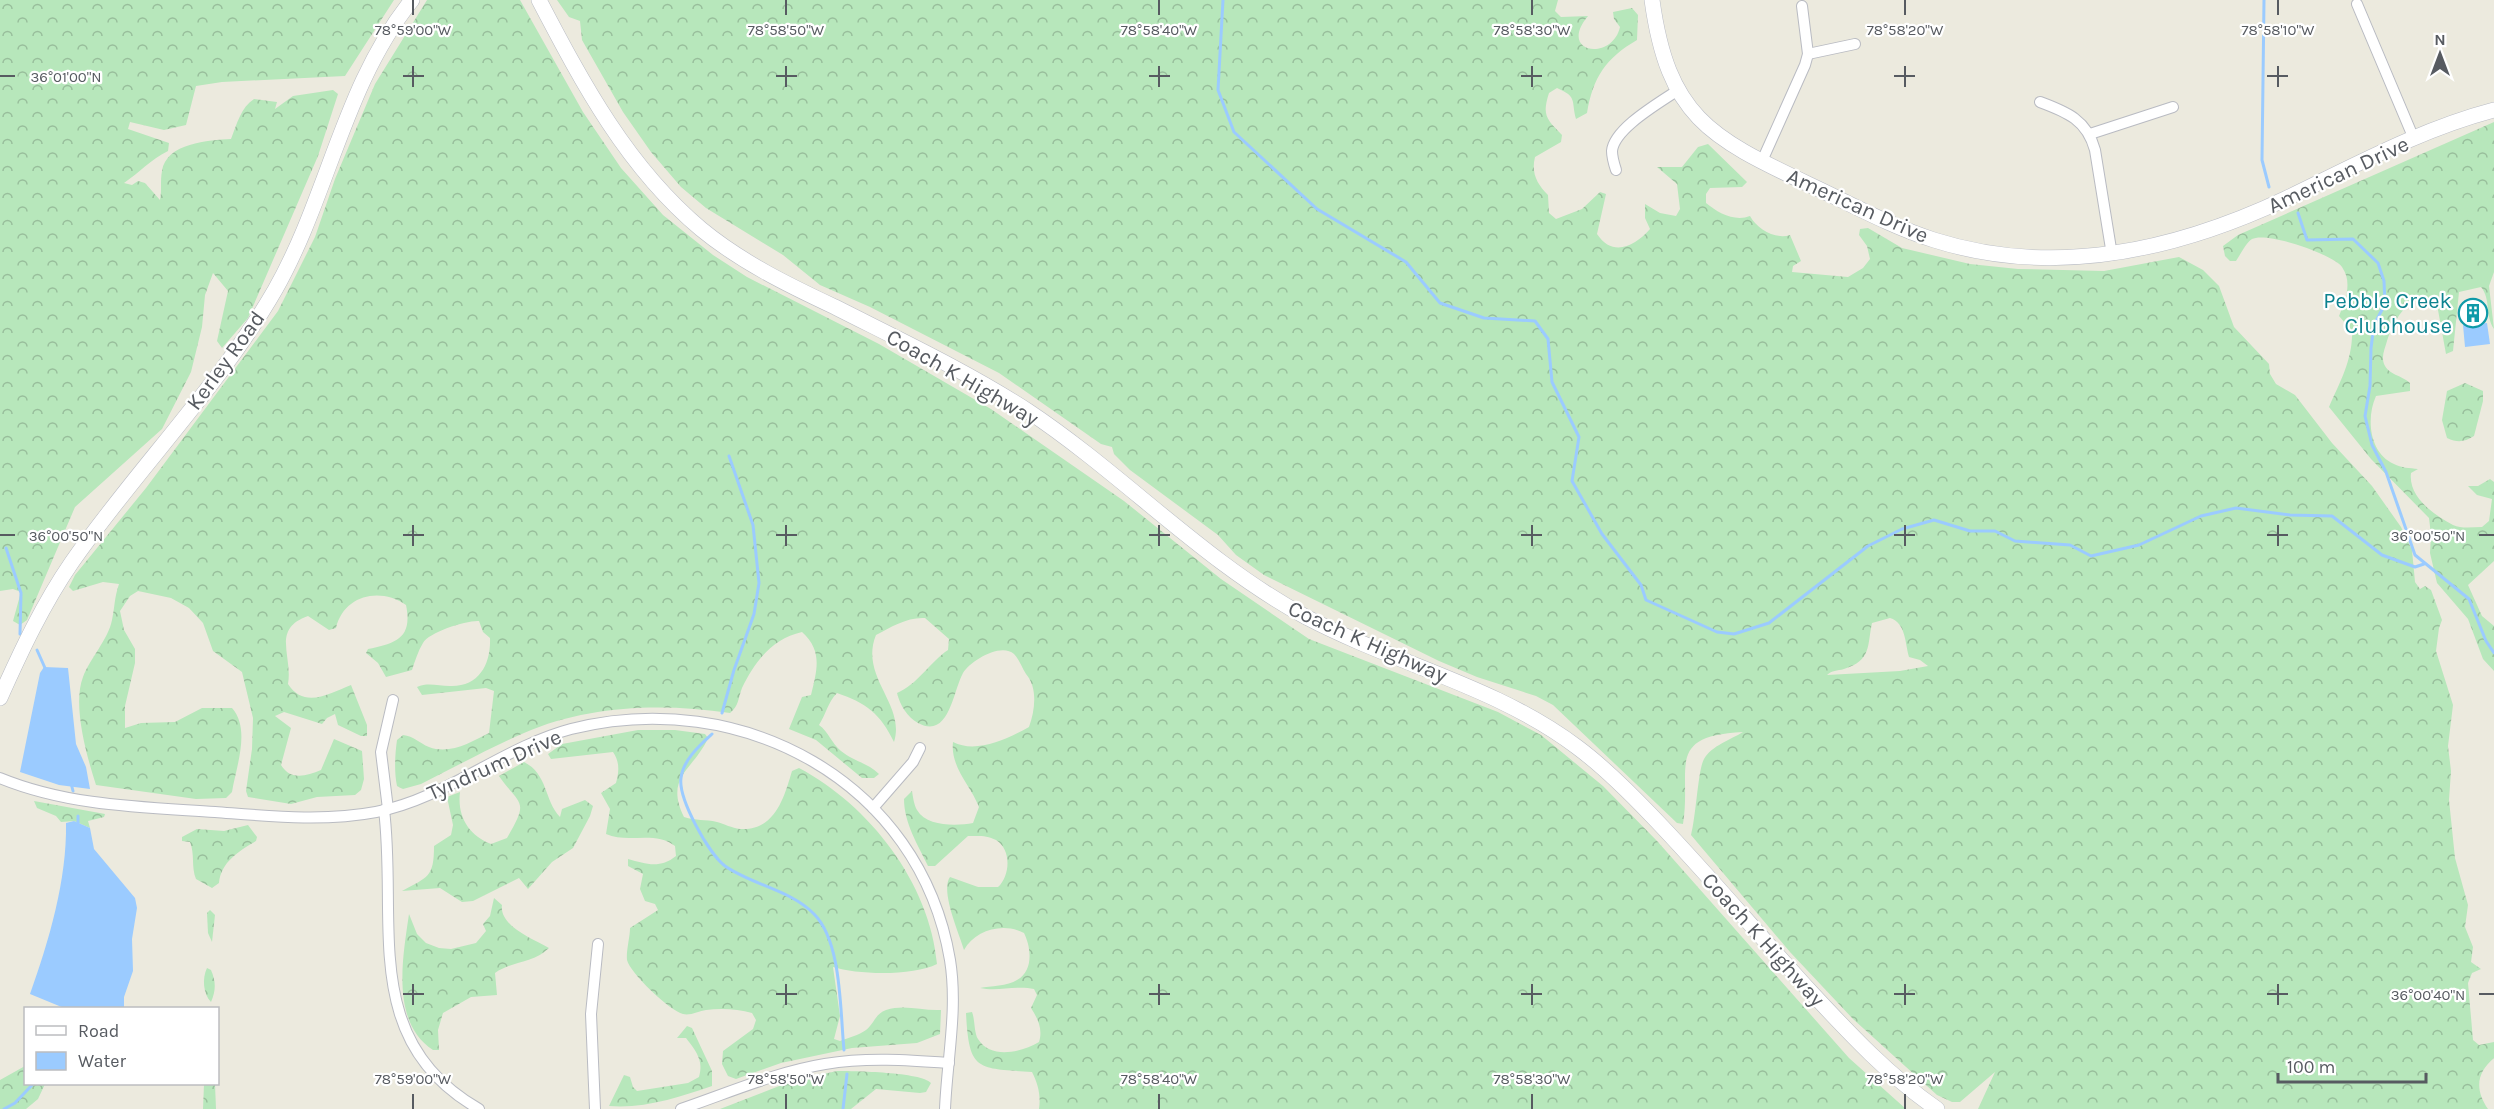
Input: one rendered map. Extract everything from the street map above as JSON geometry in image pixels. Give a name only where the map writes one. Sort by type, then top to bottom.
[{"type":"street","name":"Kerley Road","points":[[0,698],[31,632],[73,560],[247,333],[276,288],[302,233],[363,82],[384,41],[412,0]]},
{"type":"street","name":"Coach K Highway","points":[[538,0],[592,101],[610,128],[658,188],[703,230],[770,275],[953,366],[1031,413],[1240,575],[1285,605],[1346,636],[1507,704],[1576,746],[1620,783],[1678,842],[1869,1053],[1937,1109]]},
{"type":"street","name":"American Drive","points":[[1652,0],[1658,38],[1670,78],[1695,114],[1711,131],[1731,146],[1890,223],[1936,240],[2016,256],[2066,258],[2112,255],[2181,240],[2231,222],[2414,139],[2465,118],[2494,110]]},
{"type":"street","points":[[2357,4],[2414,139]]},
{"type":"street","points":[[1762,161],[1797,86],[1808,54],[1802,6]]},
{"type":"street","points":[[1808,54],[1855,44]]},
{"type":"street","points":[[1616,170],[1612,152],[1618,138],[1630,124],[1678,90]]},
{"type":"street","points":[[2040,102],[2076,117],[2090,134],[2095,150],[2112,255]]},
{"type":"street","points":[[2090,134],[2173,107]]},
{"type":"street","points":[[393,700],[381,752],[386,809],[390,957],[396,1008],[405,1029],[430,1068],[443,1083],[479,1109]]},
{"type":"street","name":"Tyndrum Drive","points":[[0,778],[58,797],[174,809],[298,817],[353,815],[386,809],[435,791],[552,735],[605,722],[662,718],[712,722],[775,741],[822,766],[873,808],[899,841],[922,878],[947,945],[952,1004],[945,1109]]},
{"type":"street","points":[[873,808],[913,762],[920,748]]},
{"type":"street","points":[[595,1109],[591,1014],[598,944]]},
{"type":"street","points":[[681,1109],[785,1073],[825,1064],[883,1059],[949,1063]]},
{"type":"green space","points":[[0,0],[394,0],[345,76],[222,82],[196,86],[186,125],[164,130],[130,122],[128,129],[169,143],[168,151],[124,183],[132,185],[138,181],[145,183],[160,200],[162,171],[171,154],[201,142],[231,139],[243,111],[254,99],[277,102],[275,109],[293,96],[333,90],[338,94],[318,156],[248,318],[222,348],[217,341],[228,291],[213,273],[205,295],[202,327],[191,372],[162,429],[75,507],[27,620],[20,625],[13,621],[21,592],[13,589],[0,591]]},
{"type":"green space","points":[[427,0],[520,0],[583,112],[621,168],[663,215],[713,255],[747,277],[879,344],[991,409],[1124,501],[1221,579],[1309,639],[1498,712],[1541,735],[1603,786],[1658,842],[1849,1058],[1906,1109],[1039,1109],[1040,1099],[1032,1072],[999,1069],[980,1063],[974,1057],[967,1032],[966,1013],[972,1012],[978,1039],[991,1050],[1016,1051],[1039,1042],[1039,1024],[1031,1008],[1037,995],[1034,989],[980,988],[1009,984],[1026,971],[1030,958],[1024,933],[1007,928],[990,930],[975,937],[964,950],[947,892],[950,877],[978,887],[998,887],[1007,870],[1005,850],[993,838],[968,836],[935,866],[928,866],[906,817],[904,799],[912,791],[917,810],[928,820],[951,825],[973,823],[979,807],[958,768],[953,742],[981,746],[991,744],[1029,727],[1033,714],[1034,692],[1030,680],[1014,654],[1002,650],[986,654],[972,663],[963,673],[943,719],[937,725],[928,726],[918,723],[904,710],[897,693],[911,685],[948,650],[949,639],[925,618],[906,621],[876,635],[872,650],[877,677],[894,715],[896,728],[894,742],[871,710],[837,693],[819,725],[841,751],[879,774],[874,778],[862,778],[816,740],[789,729],[802,697],[811,695],[816,669],[817,661],[813,646],[802,632],[782,640],[766,652],[747,678],[737,705],[730,713],[652,708],[599,712],[574,717],[524,733],[421,784],[403,789],[397,786],[395,763],[397,740],[403,735],[429,747],[445,749],[460,746],[489,733],[494,691],[486,688],[422,695],[417,687],[429,684],[450,686],[469,683],[476,678],[485,665],[490,648],[490,638],[483,632],[479,621],[466,622],[449,628],[433,635],[423,643],[412,670],[386,677],[378,663],[366,653],[368,649],[400,638],[407,625],[406,605],[385,596],[364,597],[347,608],[336,628],[329,630],[308,616],[297,622],[290,628],[286,644],[288,684],[294,692],[309,698],[326,695],[351,685],[367,725],[367,736],[361,736],[338,725],[335,714],[322,724],[284,712],[275,716],[291,728],[281,765],[285,770],[299,776],[321,770],[334,739],[362,751],[364,779],[361,790],[355,795],[317,797],[291,804],[248,797],[246,791],[252,749],[253,718],[242,672],[213,651],[203,623],[189,608],[171,598],[138,591],[130,596],[120,611],[124,630],[135,649],[135,663],[125,706],[125,728],[141,723],[175,722],[202,708],[232,708],[241,726],[239,760],[232,792],[226,798],[196,799],[96,785],[82,731],[80,689],[86,670],[110,627],[119,584],[103,582],[73,591],[69,587],[75,575],[146,488],[278,311],[315,237],[335,179],[375,84]]},
{"type":"green space","points":[[557,0],[1558,0],[1555,11],[1561,17],[1588,16],[1580,29],[1579,38],[1582,45],[1598,49],[1615,38],[1620,27],[1614,19],[1613,12],[1632,8],[1638,15],[1637,40],[1617,54],[1603,70],[1593,89],[1587,113],[1576,119],[1573,100],[1568,94],[1557,88],[1549,93],[1546,112],[1552,125],[1562,135],[1561,142],[1535,157],[1534,163],[1536,178],[1548,195],[1549,213],[1556,219],[1582,209],[1600,192],[1606,194],[1597,234],[1610,246],[1624,247],[1638,240],[1650,229],[1645,218],[1645,204],[1660,213],[1676,216],[1680,209],[1677,184],[1657,167],[1682,167],[1698,147],[1708,144],[1747,182],[1742,187],[1710,188],[1706,194],[1706,203],[1727,216],[1744,218],[1750,216],[1762,229],[1773,235],[1790,235],[1801,261],[1793,266],[1792,272],[1848,277],[1863,268],[1870,259],[1867,246],[1859,235],[1860,229],[1868,228],[1902,248],[1970,264],[2018,269],[2104,271],[2179,257],[2203,270],[2219,286],[2234,327],[2269,364],[2270,374],[2276,384],[2295,395],[2332,443],[2372,486],[2401,527],[2412,550],[2415,582],[2420,589],[2425,586],[2431,590],[2442,620],[2436,651],[2453,705],[2448,746],[2451,771],[2449,800],[2455,858],[2468,905],[2465,927],[2473,947],[2471,962],[2481,969],[2472,973],[2468,983],[2473,1040],[2479,1045],[2494,1042],[2494,1058],[2484,1070],[2479,1082],[2481,1095],[2488,1109],[1978,1109],[1995,1072],[1960,1102],[1952,1102],[1937,1095],[1853,1019],[1790,952],[1691,835],[1704,759],[1717,747],[1743,732],[1718,735],[1702,740],[1692,748],[1687,758],[1685,771],[1683,824],[1677,823],[1553,705],[1536,696],[1477,677],[1439,661],[1264,575],[1236,555],[1218,535],[1130,470],[1114,454],[1112,447],[1101,444],[999,373],[870,307],[820,285],[783,255],[706,208],[681,187],[651,152],[623,112],[582,40],[580,21],[569,17]],"holes":[[[1890,618],[1904,634],[1909,657],[1920,660],[1928,666],[1900,671],[1827,675],[1853,665],[1864,657],[1872,623]]]},
{"type":"green space","points":[[2494,122],[2494,272],[2489,286],[2494,329],[2486,297],[2481,287],[2459,292],[2453,351],[2446,354],[2436,299],[2426,298],[2410,304],[2394,324],[2383,358],[2386,368],[2410,383],[2410,391],[2376,396],[2371,424],[2379,452],[2397,465],[2418,469],[2411,473],[2411,482],[2418,497],[2438,516],[2453,525],[2482,527],[2489,521],[2492,499],[2477,495],[2468,486],[2478,486],[2490,479],[2494,482],[2494,561],[2468,585],[2482,616],[2494,626],[2494,671],[2483,659],[2468,619],[2437,583],[2430,553],[2429,518],[2371,459],[2329,407],[2345,370],[2352,341],[2352,331],[2339,316],[2347,286],[2342,267],[2327,256],[2271,238],[2252,239],[2236,261],[2230,261],[2225,256],[2223,246],[2238,235]]},
{"type":"green space","points":[[2465,383],[2483,391],[2483,401],[2474,436],[2458,441],[2447,438],[2442,420],[2447,391]]},
{"type":"green space","points":[[638,730],[675,730],[705,734],[708,738],[679,782],[677,792],[684,817],[717,822],[740,829],[762,825],[770,819],[781,802],[792,771],[799,768],[825,784],[872,825],[909,876],[932,934],[937,964],[915,971],[886,973],[857,972],[833,967],[840,1016],[834,1039],[840,1041],[866,1030],[882,1012],[893,1008],[941,1010],[940,1034],[917,1043],[852,1048],[781,1063],[736,1079],[728,1076],[722,1064],[723,1051],[753,1029],[756,1020],[752,1013],[718,1009],[683,1014],[651,991],[635,974],[627,960],[630,928],[658,910],[655,904],[645,901],[640,889],[643,874],[628,866],[628,859],[647,864],[664,863],[676,856],[675,846],[659,839],[623,838],[606,834],[610,809],[601,793],[616,783],[618,767],[613,752],[551,759],[548,754],[562,744]]},
{"type":"green space","points":[[524,762],[538,773],[560,817],[562,809],[585,800],[593,806],[573,848],[552,862],[528,889],[519,878],[473,901],[462,902],[440,888],[402,891],[428,875],[433,864],[434,846],[451,835],[453,825],[447,797],[460,792],[460,809],[466,824],[476,836],[491,844],[507,838],[518,816],[520,804],[499,776]]},
{"type":"green space","points":[[34,801],[105,814],[104,817],[88,821],[90,828],[74,821],[61,822],[56,816],[37,808]]},
{"type":"green space","points":[[248,825],[257,837],[256,841],[237,853],[227,863],[219,883],[212,888],[196,879],[190,842],[182,841],[182,837],[197,829],[224,831]]},
{"type":"green space","points":[[494,898],[502,905],[503,913],[511,925],[549,948],[537,957],[508,966],[495,973],[497,995],[471,997],[443,1013],[438,1030],[439,1050],[433,1050],[419,1038],[410,1023],[405,1006],[403,968],[409,914],[417,934],[426,943],[439,948],[451,949],[476,943],[486,931],[483,924],[490,916]]},
{"type":"green space","points":[[210,910],[215,915],[212,942],[208,933],[207,913]]},
{"type":"green space","points":[[207,968],[211,970],[215,982],[211,1002],[204,986]]},
{"type":"green space","points":[[687,1026],[692,1028],[712,1071],[712,1086],[649,1104],[609,1106],[624,1075],[630,1077],[637,1091],[688,1083],[699,1077],[700,1061],[696,1052],[686,1038],[677,1038]]},
{"type":"green space","points":[[24,1067],[24,1085],[45,1085],[38,1099],[26,1109],[0,1109],[0,1080]]},
{"type":"green space","points":[[837,1071],[901,1074],[925,1079],[931,1083],[926,1092],[920,1093],[876,1089],[851,1109],[720,1109],[792,1081]]},
{"type":"green space","points":[[204,1085],[215,1085],[216,1109],[203,1109]]},
{"type":"water","points":[[2487,323],[2490,344],[2465,347],[2463,325]]},
{"type":"water","points":[[44,667],[68,668],[76,744],[86,767],[90,789],[59,785],[20,772],[40,673]]},
{"type":"water","points":[[74,821],[90,828],[94,849],[135,898],[137,908],[132,939],[133,971],[124,997],[124,1007],[62,1007],[30,994],[56,910],[66,845],[66,823]]},
{"type":"waterway","points":[[1223,0],[1218,90],[1234,132],[1317,209],[1406,262],[1440,303],[1484,318],[1535,321],[1548,339],[1552,382],[1579,437],[1572,481],[1602,534],[1641,585],[1646,600],[1717,632],[1734,634],[1769,623],[1868,546],[1902,529],[1934,520],[1970,531],[1995,531],[2015,541],[2070,545],[2091,556],[2139,545],[2201,516],[2236,508],[2290,515],[2332,516],[2382,555],[2415,567],[2424,564]]},
{"type":"waterway","points":[[2264,0],[2262,160],[2269,187]]},
{"type":"waterway","points":[[2298,213],[2307,240],[2353,239],[2378,263],[2384,281],[2385,304],[2374,325],[2371,348],[2370,386],[2365,416],[2372,445],[2386,472],[2415,555],[2469,599],[2486,641],[2494,653]]},
{"type":"waterway","points":[[722,713],[734,670],[754,614],[759,583],[753,525],[729,456]]},
{"type":"waterway","points":[[6,548],[21,593],[20,634]]},
{"type":"waterway","points":[[37,650],[45,668]]},
{"type":"waterway","points":[[712,734],[693,753],[682,771],[681,787],[689,812],[703,838],[725,866],[794,899],[814,914],[823,926],[835,959],[844,1050]]},
{"type":"waterway","points":[[71,783],[73,791]]},
{"type":"waterway","points":[[78,816],[78,826]]},
{"type":"waterway","points":[[843,1109],[847,1074]]},
{"type":"waterway","points":[[4,1109],[15,1103],[32,1085]]},
{"type":"place","name":"Pebble Creek Clubhouse","points":[[2473,313]]}]
